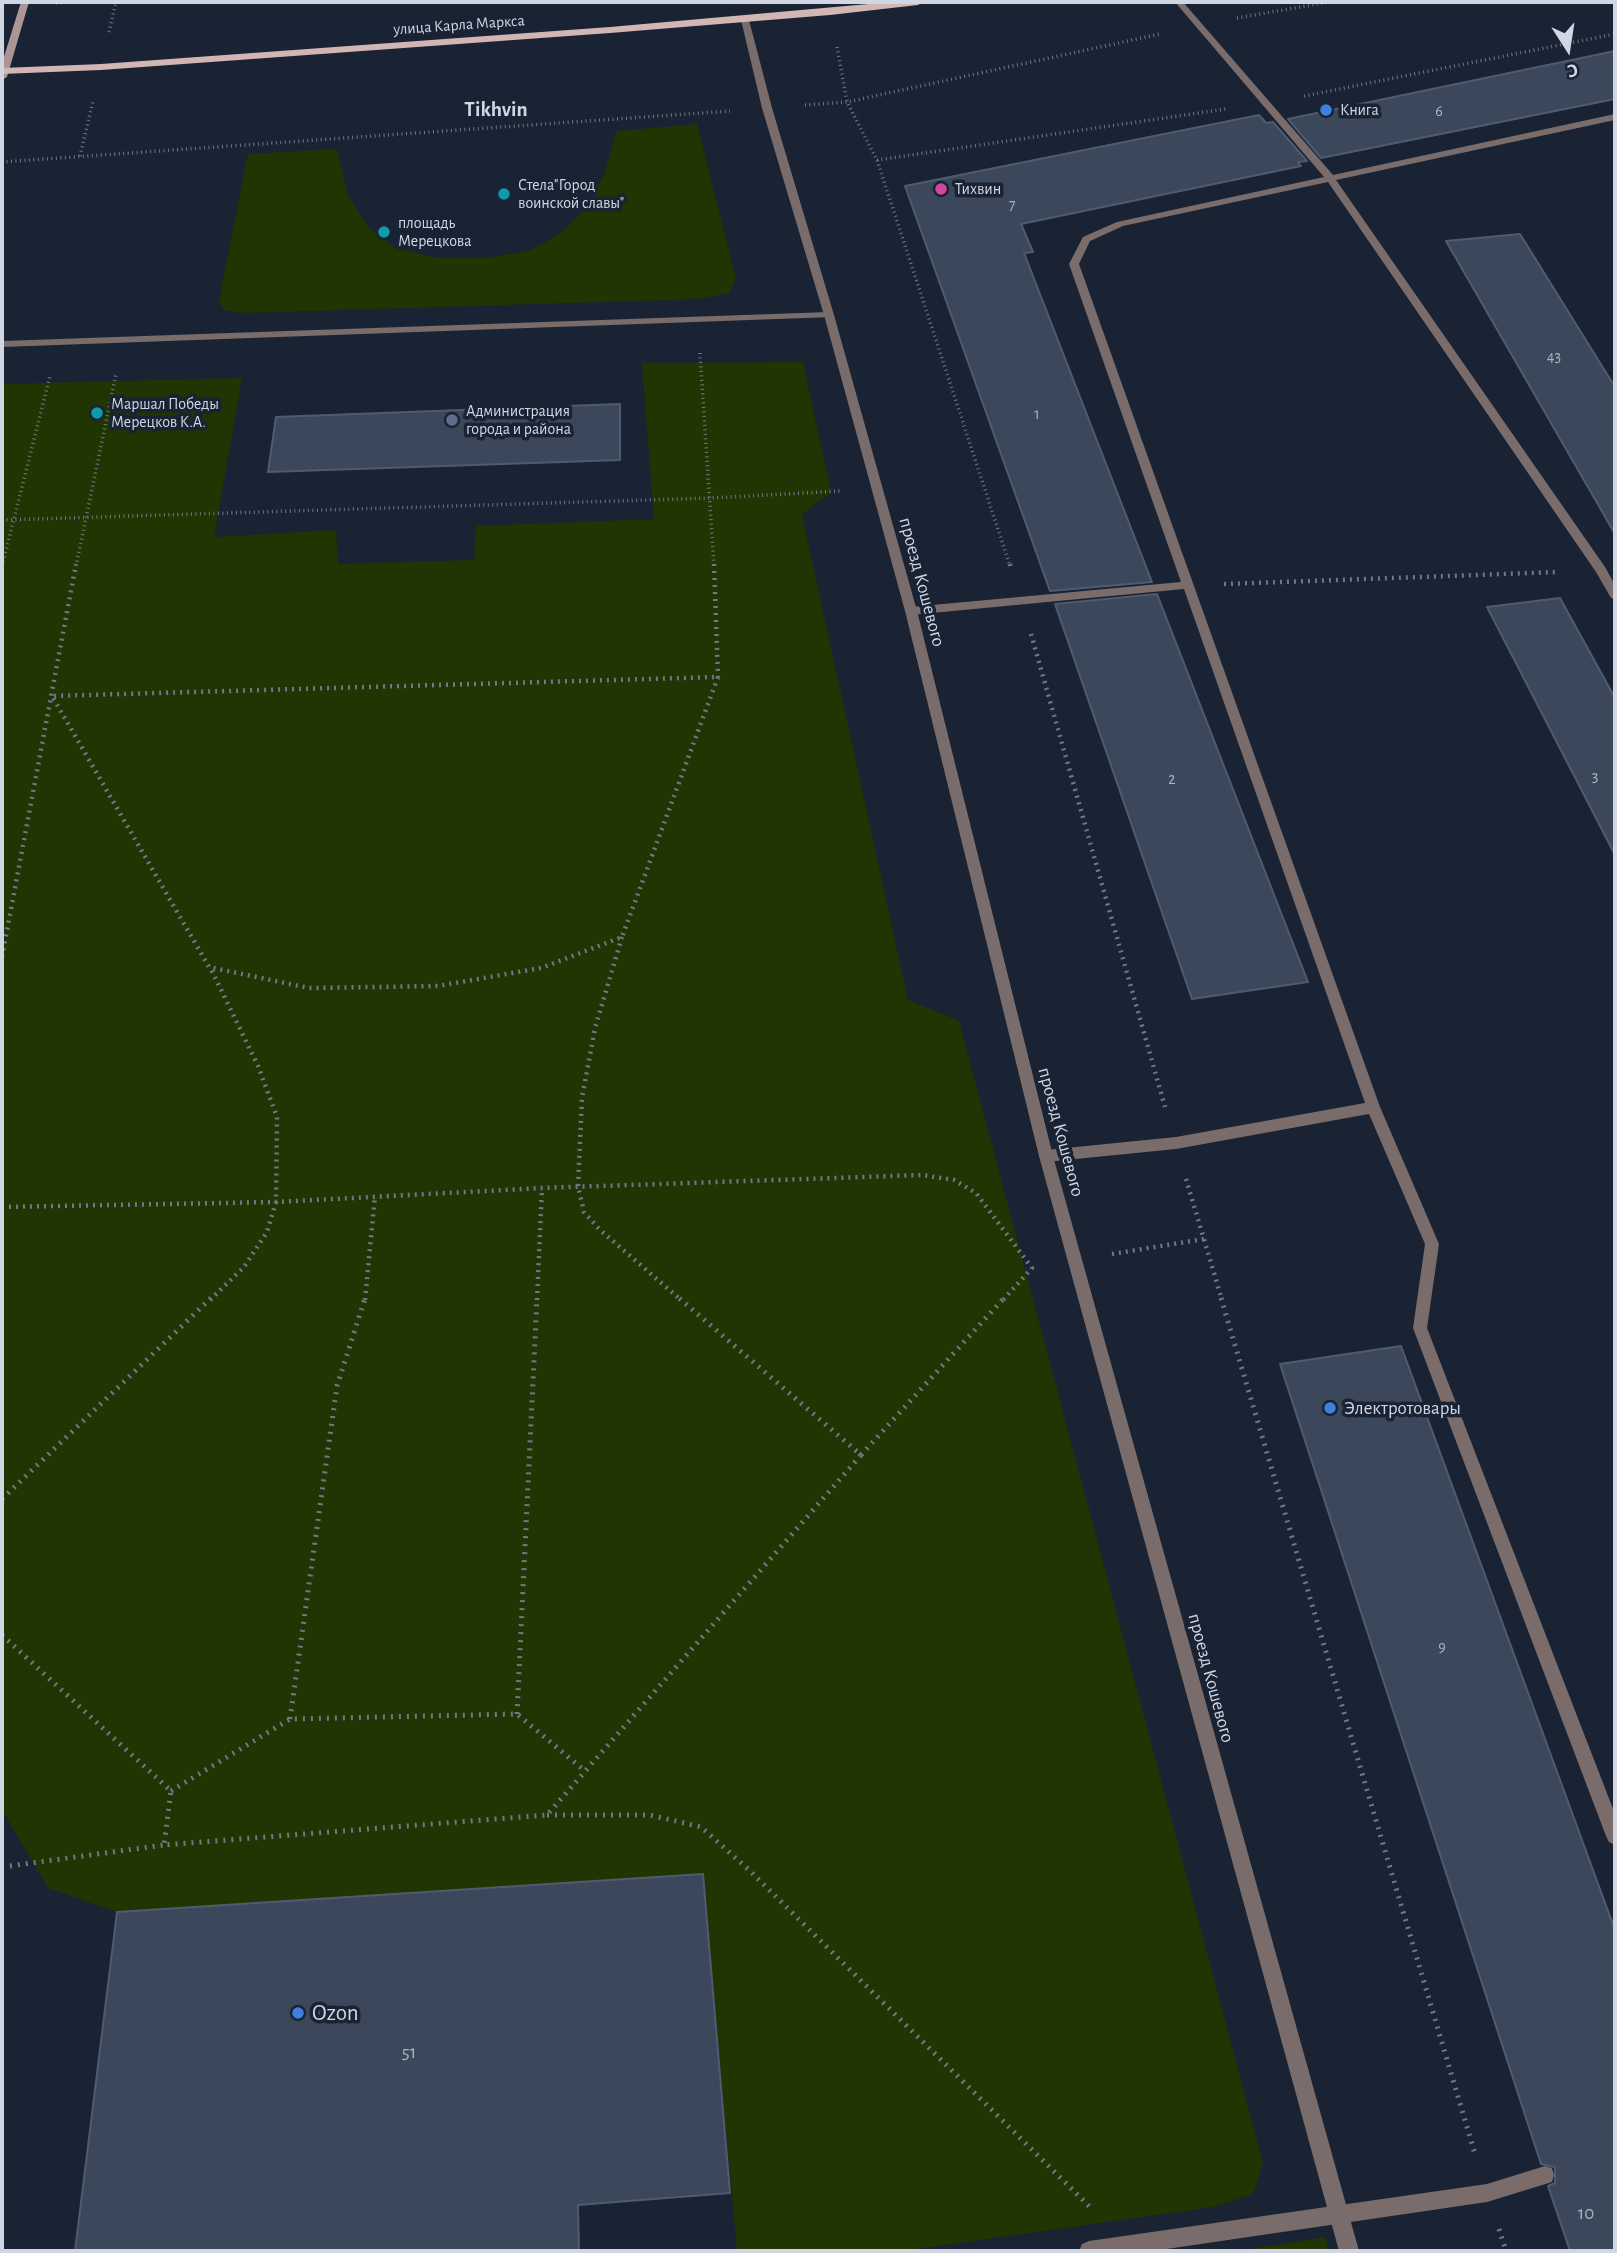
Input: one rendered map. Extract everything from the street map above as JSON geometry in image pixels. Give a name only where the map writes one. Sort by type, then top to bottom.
[{"type":"main road","name":"улица Карла Маркса","points":[[2,73],[745,20],[918,2]]},
{"type":"street","points":[[2,73],[25,2]]},
{"type":"street","points":[[1179,2],[1330,178],[1601,570],[1615,595]]},
{"type":"street","name":"проезд Кошевого","points":[[745,20],[766,108],[829,315],[911,611],[1046,1156],[1349,2251]]},
{"type":"street","points":[[1615,117],[1120,224],[1086,239],[1074,264],[1373,1107],[1432,1244],[1420,1328],[1615,1836]]},
{"type":"street","points":[[2,344],[829,315]]},
{"type":"street","points":[[1601,570],[1615,568]]},
{"type":"street","points":[[911,611],[1186,585]]},
{"type":"street","points":[[1046,1156],[1176,1143],[1373,1107]]},
{"type":"street","points":[[1089,2251],[1487,2193],[1545,2175]]},
{"type":"path","points":[[2,162],[847,102],[1198,25],[1329,2]]},
{"type":"path","points":[[698,319],[711,498],[718,677],[622,937],[594,1028],[582,1098],[578,1186],[584,1212],[599,1229],[861,1455]]},
{"type":"path","points":[[2,957],[85,518],[123,338]]},
{"type":"path","points":[[2,566],[59,341]]},
{"type":"path","points":[[2,520],[711,498],[876,489]]},
{"type":"path","points":[[1186,585],[1601,570]]},
{"type":"path","points":[[52,696],[718,677]]},
{"type":"path","points":[[2,1499],[244,1267],[267,1231],[276,1202],[277,1117],[258,1066],[209,967],[52,696]]},
{"type":"path","points":[[209,967],[309,988],[438,986],[541,968],[622,937]]},
{"type":"path","points":[[2,1207],[276,1202],[578,1186],[922,1175],[954,1180],[975,1193],[1032,1268]]},
{"type":"path","points":[[517,1714],[542,1188]]},
{"type":"path","points":[[290,1719],[337,1386],[366,1294],[375,1196]]},
{"type":"path","points":[[547,1815],[861,1455],[1032,1268],[1204,1239]]},
{"type":"path","points":[[2,1635],[171,1791]]},
{"type":"path","points":[[171,1791],[290,1719],[517,1714],[585,1771]]},
{"type":"path","points":[[164,1845],[171,1791]]},
{"type":"path","points":[[2,1867],[164,1845],[547,1815],[650,1815],[701,1827],[750,1870],[1129,2245]]},
{"type":"green space","points":[[697,124],[736,278],[729,293],[699,299],[243,313],[224,310],[219,300],[248,154],[337,149],[348,195],[367,226],[395,248],[437,258],[487,258],[532,250],[561,232],[589,206],[604,174],[617,131]]},
{"type":"green space","points":[[803,362],[831,492],[802,515],[908,1000],[959,1021],[1263,2163],[1253,2194],[1213,2207],[902,2251],[737,2251],[703,1874],[117,1912],[48,1888],[2,1810],[2,384],[242,378],[214,537],[336,530],[338,564],[474,560],[476,526],[654,519],[642,363]]},
{"type":"green space","points":[[1325,2237],[1329,2251],[1238,2251]]},
{"type":"building","points":[[1615,51],[1615,99],[1321,158],[1288,119]]},
{"type":"building","points":[[1259,115],[1266,123],[1273,122],[1307,161],[1298,162],[1301,166],[1021,224],[1033,252],[1024,253],[1152,582],[1050,591],[905,186]]},
{"type":"building","points":[[1520,234],[1615,387],[1615,534],[1446,241]]},
{"type":"building","points":[[620,404],[620,460],[268,472],[276,417]]},
{"type":"building","points":[[1157,594],[1308,982],[1192,999],[1055,604]]},
{"type":"building","points":[[1560,598],[1615,698],[1615,855],[1487,607]]},
{"type":"building","points":[[1401,1346],[1615,1930],[1615,2251],[1570,2251],[1548,2186],[1555,2183],[1555,2167],[1541,2164],[1280,1364]]},
{"type":"building","points":[[703,1874],[730,2193],[578,2205],[579,2251],[75,2251],[117,1912]]},
{"type":"place","name":"Книга","points":[[1326,110]]},
{"type":"place","name":"Тихвин","points":[[941,189]]},
{"type":"place","name":"Стела\"Город воинской славы\"","points":[[504,194]]},
{"type":"place","name":"площадь Мерецкова","points":[[384,232]]},
{"type":"place","name":"Маршал Победы Мерецков К.А.","points":[[97,413]]},
{"type":"place","name":"Администрация города и района","points":[[452,420]]},
{"type":"place","name":"Электротовары","points":[[1330,1408]]},
{"type":"place","name":"Ozon","points":[[298,2013]]},
{"type":"district","name":"Tikhvin","points":[[496,110]]}]
